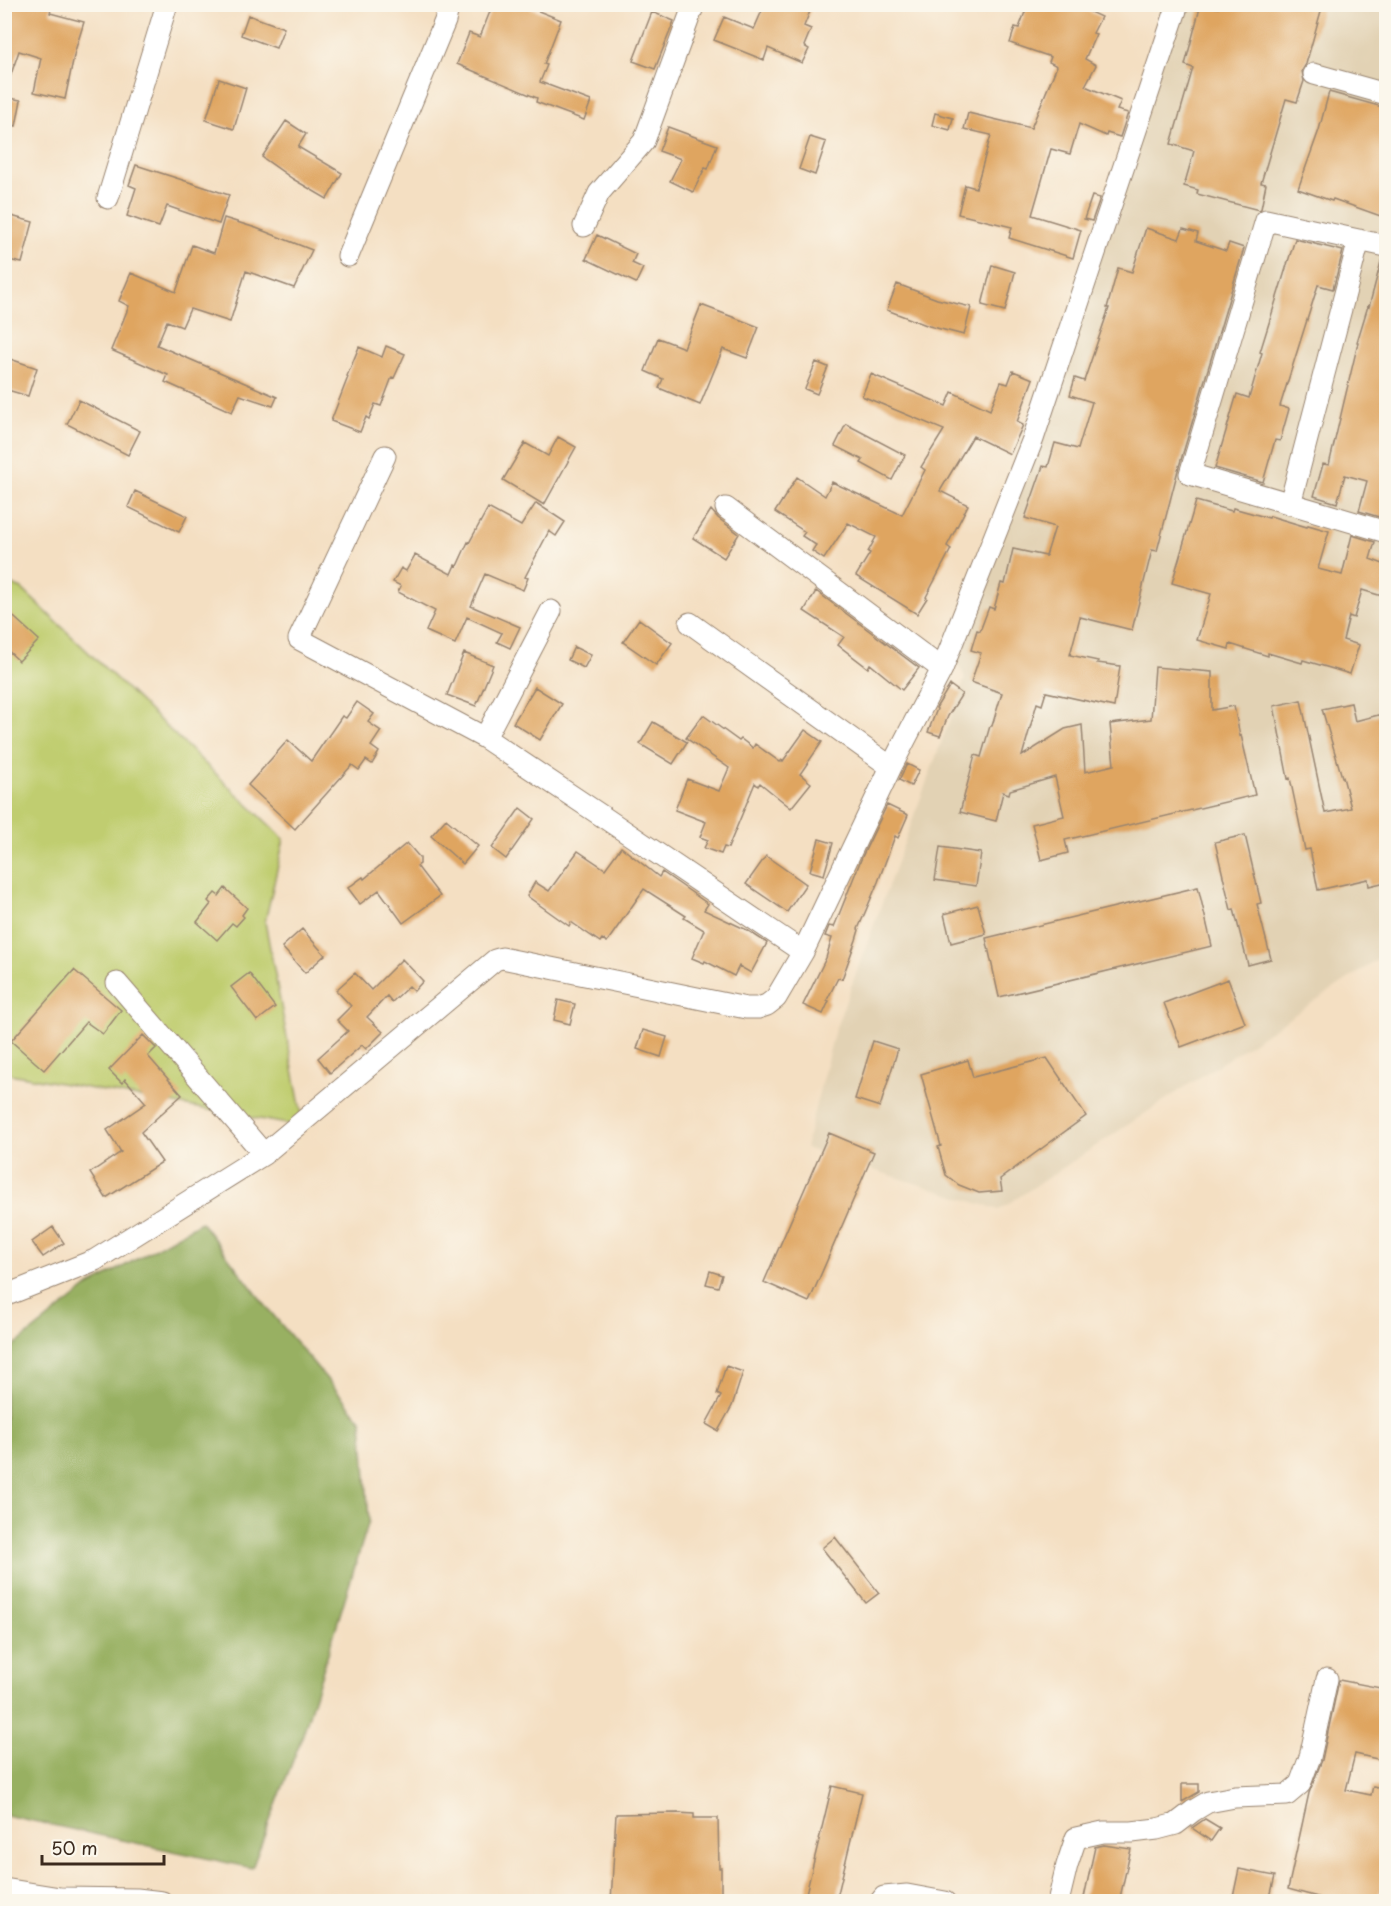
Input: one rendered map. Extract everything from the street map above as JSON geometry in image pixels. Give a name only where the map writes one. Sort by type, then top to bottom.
[{"type":"street","points":[[108,198],[167,4]]},
{"type":"street","points":[[348,256],[445,21],[448,4]]},
{"type":"street","points":[[584,226],[599,193],[644,141],[694,4]]},
{"type":"street","points":[[4,1296],[95,1260],[264,1154],[495,960],[502,958],[746,1008],[767,1005],[776,998],[803,952],[891,767],[942,669],[1037,428],[1178,4]]},
{"type":"street","points":[[1314,74],[1386,93]]},
{"type":"street","points":[[1386,246],[1266,220],[1190,474],[1386,532]]},
{"type":"street","points":[[1290,504],[1359,240]]},
{"type":"street","points":[[385,456],[299,639],[484,738],[803,952]]},
{"type":"street","points":[[726,508],[942,669]]},
{"type":"street","points":[[484,738],[551,611]]},
{"type":"street","points":[[690,623],[891,767]]},
{"type":"street","points":[[117,983],[264,1154]]},
{"type":"street","points":[[1058,1902],[1076,1838],[1103,1832],[1157,1829],[1176,1824],[1208,1802],[1235,1797],[1287,1795],[1300,1784],[1310,1757],[1327,1679]]},
{"type":"street","points":[[4,1889],[60,1898],[137,1899],[162,1902]]},
{"type":"street","points":[[880,1902],[884,1897],[907,1895],[945,1902]]},
{"type":"shaded area","points":[[1176,5],[1386,5],[1386,954],[999,1210],[805,1148],[834,1033],[965,678],[954,655]]},
{"type":"green space","points":[[4,582],[22,589],[284,839],[265,922],[304,1127],[5,1073]]},
{"type":"green space","points":[[201,1222],[269,1310],[362,1421],[369,1521],[303,1734],[252,1868],[5,1815],[5,1353],[89,1286]]},
{"type":"building","points":[[6,4],[52,4],[50,13],[84,22],[65,99],[34,92],[41,58],[19,51],[7,86],[4,85],[4,10]]},
{"type":"building","points":[[493,4],[521,4],[561,20],[544,64],[547,65],[540,82],[591,101],[584,120],[536,102],[537,98],[457,64],[469,33],[480,37]]},
{"type":"building","points":[[765,4],[813,4],[804,26],[811,29],[804,46],[809,49],[802,63],[768,48],[764,60],[714,40],[724,17],[754,29]]},
{"type":"building","points":[[1028,4],[1073,4],[1101,17],[1085,59],[1096,65],[1085,86],[1121,101],[1117,110],[1128,113],[1120,137],[1107,133],[1106,136],[1079,124],[1070,154],[1051,149],[1032,215],[1081,230],[1073,258],[1009,238],[1012,227],[958,214],[965,185],[976,188],[991,135],[964,129],[968,113],[1031,128],[1057,66],[1049,62],[1051,57],[1010,43],[1015,27],[1019,28]]},
{"type":"building","points":[[1201,4],[1218,8],[1219,4],[1323,4],[1302,71],[1304,81],[1297,102],[1286,99],[1261,183],[1266,184],[1259,210],[1197,194],[1198,190],[1184,186],[1194,151],[1171,144],[1193,68],[1185,65]]},
{"type":"building","points":[[652,12],[674,21],[655,69],[633,61]]},
{"type":"building","points":[[248,15],[284,28],[276,48],[241,35]]},
{"type":"building","points":[[219,79],[246,88],[234,129],[206,120]]},
{"type":"building","points":[[1329,92],[1386,108],[1386,218],[1298,189],[1319,130]]},
{"type":"building","points":[[4,97],[21,100],[16,126],[4,123]]},
{"type":"building","points":[[935,113],[953,118],[950,130],[932,125]]},
{"type":"building","points":[[286,121],[306,134],[298,147],[342,173],[327,199],[262,157]]},
{"type":"building","points":[[668,127],[717,145],[708,169],[705,168],[693,192],[670,181],[681,159],[659,151]]},
{"type":"building","points":[[810,137],[826,142],[815,175],[799,169]]},
{"type":"building","points":[[136,165],[229,195],[219,224],[167,206],[159,227],[127,216],[136,188],[129,185]]},
{"type":"building","points":[[1092,196],[1100,198],[1092,221],[1084,219]]},
{"type":"building","points":[[4,214],[33,222],[22,263],[4,259]]},
{"type":"building","points":[[224,218],[312,250],[294,288],[246,271],[230,322],[190,309],[182,327],[167,321],[157,345],[277,397],[273,406],[240,395],[232,412],[165,382],[168,375],[111,350],[129,306],[119,301],[131,273],[176,292],[192,245],[214,253]]},
{"type":"building","points":[[1146,228],[1179,239],[1183,229],[1198,233],[1196,241],[1226,251],[1229,243],[1244,248],[1178,470],[1157,551],[1152,550],[1132,630],[1080,617],[1070,655],[1098,661],[1097,663],[1120,666],[1114,707],[1046,692],[1042,705],[1037,703],[1022,756],[1065,729],[1082,725],[1085,772],[1114,765],[1110,724],[1151,719],[1155,667],[1212,672],[1212,710],[1234,706],[1255,795],[1065,840],[1068,853],[1041,860],[1032,824],[1064,816],[1055,777],[1010,790],[1009,794],[1003,792],[996,821],[960,812],[975,755],[981,757],[1002,693],[971,682],[981,653],[971,650],[977,630],[980,631],[989,607],[994,609],[1001,583],[1005,584],[1013,549],[1046,556],[1055,527],[1025,518],[1043,466],[1048,467],[1055,443],[1078,449],[1092,402],[1070,395],[1075,378],[1084,381],[1109,308],[1107,308],[1118,268],[1132,272]]},
{"type":"building","points":[[597,235],[636,254],[632,263],[643,268],[636,283],[586,259]]},
{"type":"building","points":[[1295,239],[1343,251],[1333,289],[1318,285],[1280,406],[1289,409],[1280,441],[1275,440],[1263,482],[1215,468],[1237,394],[1249,398],[1262,353],[1260,352]]},
{"type":"building","points":[[1382,258],[1386,259],[1386,519],[1359,511],[1367,481],[1345,475],[1337,503],[1314,496],[1323,464],[1329,465],[1357,342]]},
{"type":"building","points":[[992,265],[1015,272],[1005,311],[982,305]]},
{"type":"building","points":[[897,284],[937,299],[971,307],[964,335],[929,326],[887,310]]},
{"type":"building","points":[[701,305],[759,327],[747,358],[723,349],[700,405],[659,388],[663,379],[645,371],[658,338],[684,348]]},
{"type":"building","points":[[386,346],[405,354],[394,378],[392,377],[381,406],[375,404],[360,432],[331,421],[359,347],[382,357]]},
{"type":"building","points":[[4,357],[37,368],[28,396],[4,389]]},
{"type":"building","points":[[816,362],[828,367],[817,394],[805,389]]},
{"type":"building","points":[[1013,371],[1033,379],[1017,422],[1023,425],[1010,454],[973,436],[940,491],[968,505],[947,546],[951,549],[917,614],[856,576],[870,553],[868,552],[876,537],[848,523],[824,559],[812,551],[816,545],[802,536],[805,532],[775,512],[797,477],[825,496],[832,482],[902,515],[925,470],[921,467],[944,430],[862,396],[871,374],[946,406],[952,392],[990,410],[1001,382],[1008,384]]},
{"type":"building","points":[[79,400],[140,431],[128,455],[67,424]]},
{"type":"building","points":[[846,424],[905,455],[892,480],[861,463],[863,460],[835,446]]},
{"type":"building","points":[[558,437],[576,447],[544,505],[503,480],[525,443],[548,456]]},
{"type":"building","points":[[135,491],[187,516],[179,532],[128,507]]},
{"type":"building","points":[[1196,501],[1232,511],[1233,508],[1329,531],[1318,569],[1342,575],[1352,535],[1375,542],[1370,559],[1386,565],[1386,583],[1382,596],[1362,590],[1354,618],[1349,616],[1343,640],[1359,645],[1350,674],[1303,660],[1302,663],[1268,653],[1268,656],[1230,644],[1229,649],[1197,640],[1211,594],[1172,583]]},
{"type":"building","points":[[536,503],[565,522],[556,536],[549,531],[525,577],[528,578],[523,590],[485,574],[471,606],[520,627],[510,648],[497,642],[502,633],[467,617],[455,644],[426,631],[435,611],[398,592],[401,586],[393,582],[401,568],[406,571],[415,555],[451,574],[488,508],[521,526]]},
{"type":"building","points":[[711,510],[739,534],[724,558],[693,538]]},
{"type":"building","points":[[816,591],[919,668],[902,690],[870,664],[868,668],[838,645],[844,637],[804,611]]},
{"type":"building","points":[[4,608],[39,640],[19,661],[4,647]]},
{"type":"building","points":[[639,619],[672,643],[656,665],[623,642]]},
{"type":"building","points":[[574,647],[591,655],[584,668],[568,660]]},
{"type":"building","points":[[464,653],[493,665],[476,706],[447,695]]},
{"type":"building","points":[[950,685],[962,694],[948,716],[940,736],[928,732],[936,708]]},
{"type":"building","points":[[535,687],[562,704],[540,740],[513,723]]},
{"type":"building","points":[[1301,700],[1325,813],[1351,808],[1322,709],[1351,703],[1355,721],[1386,713],[1386,882],[1369,886],[1368,879],[1318,890],[1310,849],[1305,850],[1290,778],[1288,779],[1274,706]]},
{"type":"building","points":[[357,702],[374,714],[368,722],[381,731],[371,746],[379,752],[372,764],[366,760],[359,770],[352,765],[295,829],[248,785],[288,740],[311,761],[342,716],[346,718]]},
{"type":"building","points":[[703,715],[739,741],[741,739],[753,748],[755,744],[780,762],[805,730],[822,742],[800,774],[811,783],[791,808],[760,783],[758,786],[755,783],[728,848],[724,847],[721,854],[704,848],[708,840],[700,837],[706,822],[675,810],[687,779],[719,791],[729,768],[686,738]]},
{"type":"building","points":[[653,722],[687,742],[673,764],[640,744]]},
{"type":"building","points":[[907,764],[919,770],[911,786],[899,780]]},
{"type":"building","points":[[887,805],[908,815],[898,838],[895,836],[858,929],[842,979],[838,978],[823,1014],[803,1005],[826,958],[832,938],[825,936],[829,926],[834,927],[862,857]]},
{"type":"building","points":[[520,808],[534,819],[506,859],[492,848]]},
{"type":"building","points":[[446,819],[478,846],[463,864],[431,836]]},
{"type":"building","points":[[1245,835],[1261,903],[1257,904],[1271,959],[1248,965],[1234,909],[1231,910],[1215,842]]},
{"type":"building","points":[[819,839],[833,843],[824,875],[810,871]]},
{"type":"building","points":[[407,843],[420,858],[420,864],[417,866],[440,896],[403,923],[379,890],[360,904],[348,888],[363,877],[364,879]]},
{"type":"building","points":[[621,847],[659,877],[662,872],[708,904],[704,910],[747,930],[767,943],[751,973],[739,966],[734,976],[705,961],[704,963],[692,958],[704,930],[644,889],[607,942],[602,939],[600,942],[571,922],[569,926],[527,896],[535,882],[549,891],[578,851],[605,869]]},
{"type":"building","points":[[940,847],[981,853],[976,886],[935,880]]},
{"type":"building","points":[[766,856],[806,884],[787,912],[746,884]]},
{"type":"building","points":[[1198,887],[1212,946],[999,997],[986,938]]},
{"type":"building","points":[[225,888],[247,908],[242,915],[244,917],[236,926],[232,923],[217,940],[197,922],[211,904],[208,901],[215,893],[219,896]]},
{"type":"building","points":[[978,905],[986,934],[951,943],[944,914]]},
{"type":"building","points":[[302,929],[325,955],[305,973],[282,947]]},
{"type":"building","points":[[402,959],[423,981],[414,991],[409,986],[392,1002],[387,996],[367,1017],[383,1032],[366,1049],[362,1045],[330,1073],[318,1058],[348,1031],[337,1020],[351,1006],[336,990],[355,973],[371,990]]},
{"type":"building","points":[[74,970],[121,1010],[103,1034],[86,1022],[44,1070],[11,1041]]},
{"type":"building","points":[[249,973],[275,1007],[257,1021],[231,987]]},
{"type":"building","points":[[1228,979],[1245,1023],[1181,1047],[1164,1003]]},
{"type":"building","points":[[558,1000],[575,1004],[570,1024],[554,1020]]},
{"type":"building","points":[[643,1030],[667,1037],[661,1057],[637,1049]]},
{"type":"building","points":[[143,1035],[156,1048],[148,1056],[182,1095],[141,1132],[162,1162],[106,1198],[90,1173],[121,1152],[107,1130],[146,1103],[125,1079],[122,1083],[109,1070]]},
{"type":"building","points":[[873,1041],[898,1049],[880,1107],[855,1099]]},
{"type":"building","points":[[1047,1058],[1086,1116],[1000,1179],[1002,1191],[979,1193],[959,1185],[946,1175],[938,1147],[941,1146],[921,1074],[968,1060],[973,1077]]},
{"type":"building","points":[[829,1133],[874,1152],[809,1302],[764,1282]]},
{"type":"building","points":[[53,1227],[64,1243],[43,1257],[32,1242]]},
{"type":"building","points":[[710,1271],[722,1275],[718,1287],[706,1284]]},
{"type":"building","points":[[726,1366],[743,1372],[732,1406],[718,1431],[706,1424],[721,1396],[717,1394]]},
{"type":"building","points":[[835,1537],[879,1593],[866,1603],[822,1548]]},
{"type":"building","points":[[1339,1680],[1386,1689],[1386,1761],[1355,1754],[1346,1790],[1371,1795],[1373,1786],[1386,1789],[1386,1865],[1378,1902],[1336,1902],[1288,1889],[1309,1793],[1322,1760]]},
{"type":"building","points":[[1182,1784],[1199,1784],[1199,1792],[1182,1802]]},
{"type":"building","points":[[832,1786],[862,1793],[836,1902],[804,1902]]},
{"type":"building","points":[[616,1814],[694,1814],[694,1818],[718,1818],[721,1902],[611,1902]]},
{"type":"building","points":[[1205,1819],[1220,1828],[1211,1841],[1192,1828]]},
{"type":"building","points":[[1104,1845],[1131,1849],[1119,1902],[1083,1902],[1095,1847]]},
{"type":"building","points":[[1239,1869],[1275,1876],[1269,1902],[1232,1902]]}]
